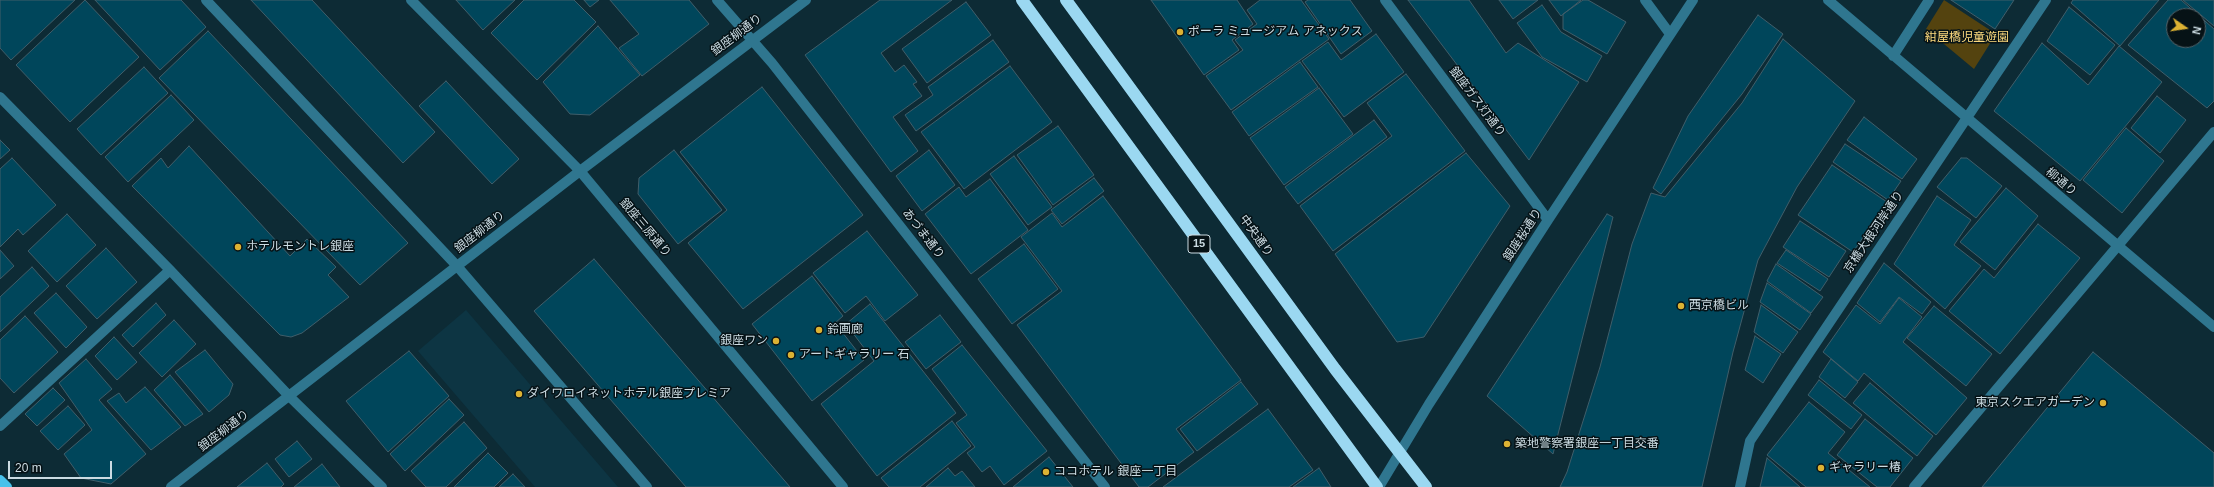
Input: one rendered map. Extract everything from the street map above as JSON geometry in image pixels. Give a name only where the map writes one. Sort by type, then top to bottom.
[{"type":"highway","name":"15","points":[[1022,0],[1378,487]]},
{"type":"highway","name":"中央通り","points":[[1066,0],[1399,454],[1426,487]]},
{"type":"main road","points":[[0,480],[6,487]]},
{"type":"street","points":[[206,0],[457,266],[647,487]]},
{"type":"street","name":"銀座三原通り","points":[[411,0],[580,171],[843,487]]},
{"type":"street","name":"あづま通り","points":[[717,0],[752,40],[1105,487]]},
{"type":"street","name":"銀座柳通り","points":[[171,487],[290,397],[580,171],[806,0]]},
{"type":"street","name":"銀座ガス灯通り","points":[[1385,0],[1548,220]]},
{"type":"street","points":[[1645,0],[1670,34]]},
{"type":"street","name":"銀座桜通り","points":[[1378,487],[1548,220],[1694,0]]},
{"type":"street","name":"柳通り","points":[[1828,0],[2118,248],[2214,327]]},
{"type":"street","points":[[1893,56],[1929,0]]},
{"type":"street","name":"京橋大根河岸通り","points":[[1740,487],[1750,441],[2046,0]]},
{"type":"street","points":[[0,97],[170,270],[290,397],[382,487]]},
{"type":"street","points":[[1914,487],[2118,248],[2214,132]]},
{"type":"street","points":[[0,426],[170,270]]},
{"type":"shaded area","points":[[466,310],[618,487],[535,487],[418,351]]},
{"type":"green space","name":"紺屋橋児童遊園","points":[[1944,0],[1996,34],[1974,69],[1926,29]]},
{"type":"building","points":[[0,0],[75,0],[11,60],[0,48]]},
{"type":"building","points":[[85,0],[139,57],[70,122],[16,65]]},
{"type":"building","points":[[95,0],[181,0],[206,27],[160,70]]},
{"type":"building","points":[[251,0],[312,0],[435,132],[403,163]]},
{"type":"building","points":[[456,0],[515,0],[483,30]]},
{"type":"building","points":[[524,0],[574,0],[596,22],[537,80],[491,33]]},
{"type":"building","points":[[584,0],[599,0],[590,7]]},
{"type":"building","points":[[610,0],[689,0],[709,24],[642,76],[619,48],[639,34]]},
{"type":"building","points":[[880,0],[952,0],[881,53],[895,72],[904,65],[917,82],[913,84],[922,96],[893,117],[918,151],[891,172],[805,55]]},
{"type":"building","points":[[1151,0],[1237,0],[1253,24],[1232,40],[1239,50],[1204,75]]},
{"type":"building","points":[[1260,0],[1301,0],[1329,39],[1231,110],[1206,76],[1243,50],[1235,40],[1257,24],[1247,10]]},
{"type":"building","points":[[1308,0],[1350,0],[1372,31],[1341,54],[1305,2]]},
{"type":"building","points":[[1408,0],[1469,0],[1506,53],[1518,43],[1579,82],[1529,160]]},
{"type":"building","points":[[1499,0],[1538,0],[1513,19]]},
{"type":"building","points":[[1549,0],[1581,0],[1561,16]]},
{"type":"building","points":[[1583,0],[1588,0],[1626,22],[1607,54],[1563,29],[1563,14]]},
{"type":"building","points":[[1951,0],[2014,0],[1995,29]]},
{"type":"building","points":[[2073,0],[2159,0],[2120,46],[2071,3]]},
{"type":"building","points":[[2168,0],[2181,0],[2190,8],[2166,8],[2166,48],[2206,48],[2206,22],[2214,29],[2214,101],[2207,108],[2128,45]]},
{"type":"building","points":[[2183,0],[2214,0],[2214,26],[2206,19],[2206,8],[2193,8]]},
{"type":"building","points":[[966,2],[991,35],[927,83],[902,49]]},
{"type":"building","points":[[1542,5],[1561,32],[1602,56],[1587,82],[1542,57],[1517,23]]},
{"type":"building","points":[[2069,7],[2115,45],[2090,75],[2047,41]]},
{"type":"building","points":[[1758,15],[1783,34],[1742,94],[1661,194],[1653,188],[1688,116]]},
{"type":"building","points":[[598,26],[640,75],[590,115],[570,114],[543,82]]},
{"type":"building","points":[[208,31],[408,243],[360,285],[159,78]]},
{"type":"building","points":[[1376,34],[1404,72],[1344,117],[1302,61],[1328,42],[1341,60]]},
{"type":"building","name":"西京橋ビル","points":[[1783,39],[1855,101],[1797,187],[1758,260],[1733,352],[1702,487],[1560,487],[1567,472],[1600,367],[1632,244],[1651,193],[1665,197],[1742,103]]},
{"type":"building","points":[[993,40],[1009,62],[916,131],[905,115],[933,95],[928,87]]},
{"type":"building","points":[[2042,43],[2088,85],[2119,46],[2162,82],[2080,181],[1994,111]]},
{"type":"building","points":[[1300,62],[1318,87],[1249,136],[1232,112]]},
{"type":"building","points":[[1010,66],[1052,122],[964,189],[921,132]]},
{"type":"building","points":[[144,67],[168,93],[101,155],[77,129]]},
{"type":"building","points":[[1406,74],[1465,151],[1333,251],[1300,206],[1392,136],[1367,103]]},
{"type":"building","points":[[446,81],[519,159],[492,184],[419,106]]},
{"type":"building","points":[[762,87],[863,215],[743,309],[688,243],[727,210],[680,152]]},
{"type":"building","points":[[1319,88],[1353,134],[1284,185],[1250,138]]},
{"type":"building","points":[[171,95],[194,120],[128,182],[105,157]]},
{"type":"building","points":[[2157,96],[2186,120],[2160,153],[2131,128]]},
{"type":"building","points":[[1864,117],[1917,159],[1902,179],[1847,140]]},
{"type":"building","points":[[1374,120],[1387,137],[1298,204],[1285,187]]},
{"type":"building","points":[[1058,126],[1094,175],[1053,205],[1017,155]]},
{"type":"building","points":[[2126,128],[2164,161],[2122,213],[2083,180]]},
{"type":"building","points":[[0,140],[10,150],[0,159]]},
{"type":"building","points":[[1845,144],[1901,181],[1888,200],[1833,162]]},
{"type":"building","name":"ホテルモントレ銀座","points":[[189,146],[290,256],[307,239],[336,267],[328,275],[349,297],[302,333],[291,337],[280,335],[132,186],[161,158],[168,168]]},
{"type":"building","points":[[674,150],[722,210],[678,244],[638,194],[639,178]]},
{"type":"building","points":[[929,150],[955,185],[922,211],[896,176]]},
{"type":"building","points":[[1466,153],[1510,206],[1424,337],[1397,342],[1335,254]]},
{"type":"building","points":[[1014,156],[1052,207],[1028,225],[990,174]]},
{"type":"building","points":[[12,158],[56,205],[23,235],[18,229],[0,247],[0,169]]},
{"type":"building","points":[[1961,158],[1967,158],[2002,186],[1976,218],[1937,187]]},
{"type":"building","points":[[1832,165],[1887,202],[1853,252],[1798,215]]},
{"type":"building","points":[[1094,178],[1104,191],[1062,224],[1051,210]]},
{"type":"building","points":[[990,179],[1028,230],[971,274],[925,214],[959,187],[966,197]]},
{"type":"building","points":[[2006,188],[2038,216],[1995,270],[1960,242]]},
{"type":"building","points":[[1103,196],[1241,380],[1176,429],[1194,452],[1148,487],[1139,487],[1017,325],[1062,291],[1021,237],[1052,213],[1062,227]]},
{"type":"building","points":[[1937,196],[1971,220],[1954,245],[1981,266],[1945,309],[1894,264]]},
{"type":"building","points":[[67,214],[96,245],[57,282],[28,251]]},
{"type":"building","points":[[1607,214],[1613,217],[1553,454],[1487,396]]},
{"type":"building","points":[[1800,221],[1846,251],[1829,277],[1783,247]]},
{"type":"building","points":[[2038,224],[2080,258],[2000,354],[1949,311],[1984,269],[1994,278]]},
{"type":"building","points":[[867,231],[918,295],[885,321],[866,296],[845,313],[813,273]]},
{"type":"building","points":[[1024,244],[1058,289],[1012,324],[978,279]]},
{"type":"building","points":[[106,248],[137,282],[97,319],[66,286]]},
{"type":"building","points":[[0,250],[14,266],[0,279]]},
{"type":"building","points":[[1786,250],[1828,279],[1820,291],[1777,263]]},
{"type":"building","points":[[594,259],[790,487],[686,487],[534,311]]},
{"type":"building","points":[[1884,263],[1931,302],[1922,314],[1899,297],[1880,322],[1857,303]]},
{"type":"building","points":[[1776,264],[1823,297],[1811,313],[1767,281]]},
{"type":"building","points":[[32,267],[49,286],[0,332],[0,297]]},
{"type":"building","points":[[812,276],[843,316],[835,323],[864,360],[812,401],[752,324]]},
{"type":"building","points":[[1767,283],[1811,314],[1800,330],[1760,302]]},
{"type":"building","points":[[56,293],[87,327],[66,348],[34,313]]},
{"type":"building","points":[[1899,298],[1922,317],[1903,342],[1967,398],[1936,435],[1864,373],[1858,381],[1823,352],[1856,305],[1880,324]]},
{"type":"building","points":[[156,303],[166,315],[133,347],[122,335]]},
{"type":"building","points":[[870,304],[956,413],[877,476],[821,404],[874,361],[846,324]]},
{"type":"building","points":[[1761,305],[1798,332],[1783,353],[1754,332]]},
{"type":"building","points":[[1934,306],[1992,354],[1966,386],[1907,338]]},
{"type":"building","points":[[940,315],[961,342],[926,369],[905,342]]},
{"type":"building","points":[[25,316],[58,352],[14,393],[0,378],[0,340]]},
{"type":"building","points":[[174,320],[196,344],[162,377],[139,353]]},
{"type":"building","points":[[1755,336],[1781,354],[1763,383],[1745,370]]},
{"type":"building","points":[[114,337],[137,362],[117,380],[95,356]]},
{"type":"building","points":[[962,345],[1047,451],[1004,485],[990,466],[982,472],[967,453],[975,447],[956,423],[967,415],[932,369]]},
{"type":"building","points":[[205,350],[233,384],[229,395],[209,412],[175,372]]},
{"type":"building","points":[[409,351],[449,396],[388,452],[346,401]]},
{"type":"building","name":"東京スクエアガーデン","points":[[2093,352],[2214,453],[2214,487],[1982,487]]},
{"type":"building","points":[[86,359],[112,389],[99,400],[146,454],[111,484],[81,478],[64,454],[92,430],[59,383]]},
{"type":"building","points":[[1831,359],[1858,382],[1845,398],[1819,377]]},
{"type":"building","points":[[170,375],[203,414],[185,426],[154,390]]},
{"type":"building","points":[[1819,380],[1862,415],[1851,429],[1808,395]]},
{"type":"building","points":[[1241,382],[1258,404],[1197,451],[1180,429]]},
{"type":"building","points":[[1870,383],[1933,436],[1917,456],[1853,403]]},
{"type":"building","points":[[145,387],[181,427],[151,450],[107,401],[119,393],[126,403]]},
{"type":"building","points":[[53,388],[65,400],[37,426],[25,414]]},
{"type":"building","points":[[449,399],[464,415],[405,471],[390,454]]},
{"type":"building","points":[[1809,402],[1845,432],[1828,453],[1870,487],[1806,487],[1767,455]]},
{"type":"building","points":[[68,406],[85,425],[58,450],[40,431]]},
{"type":"building","points":[[1268,409],[1313,470],[1289,487],[1163,487]]},
{"type":"building","points":[[1865,419],[1913,458],[1890,487],[1877,487],[1837,455]]},
{"type":"building","points":[[952,421],[971,446],[920,487],[889,487],[881,478]]},
{"type":"building","points":[[464,422],[487,448],[446,487],[426,487],[411,471]]},
{"type":"building","points":[[297,441],[312,459],[289,477],[275,459]]},
{"type":"building","points":[[488,453],[508,473],[494,487],[454,487]]},
{"type":"building","name":"ココホテル 銀座一丁目","points":[[1049,457],[1073,487],[1013,487]]},
{"type":"building","points":[[1767,458],[1800,487],[1760,487]]},
{"type":"building","points":[[267,463],[284,484],[281,487],[237,487]]},
{"type":"building","points":[[322,464],[340,487],[294,487]]},
{"type":"building","points":[[948,468],[955,476],[962,471],[975,487],[926,487]]},
{"type":"building","points":[[1319,468],[1331,487],[1293,487]]},
{"type":"building","points":[[513,474],[525,487],[499,487]]},
{"type":"place","name":"ポーラ ミュージアム アネックス","points":[[1180,32]]},
{"type":"place","name":"ホテルモントレ銀座","points":[[238,247]]},
{"type":"place","name":"西京橋ビル","points":[[1681,306]]},
{"type":"place","name":"鈴画廊","points":[[819,330]]},
{"type":"place","name":"銀座ワン","points":[[776,341]]},
{"type":"place","name":"アートギャラリー 石","points":[[791,355]]},
{"type":"place","name":"ダイワロイネットホテル銀座プレミア","points":[[519,394]]},
{"type":"place","name":"東京スクエアガーデン","points":[[2103,403]]},
{"type":"place","name":"築地警察署銀座一丁目交番","points":[[1507,444]]},
{"type":"place","name":"ギャラリー椿","points":[[1821,468]]},
{"type":"place","name":"ココホテル 銀座一丁目","points":[[1046,472]]}]
